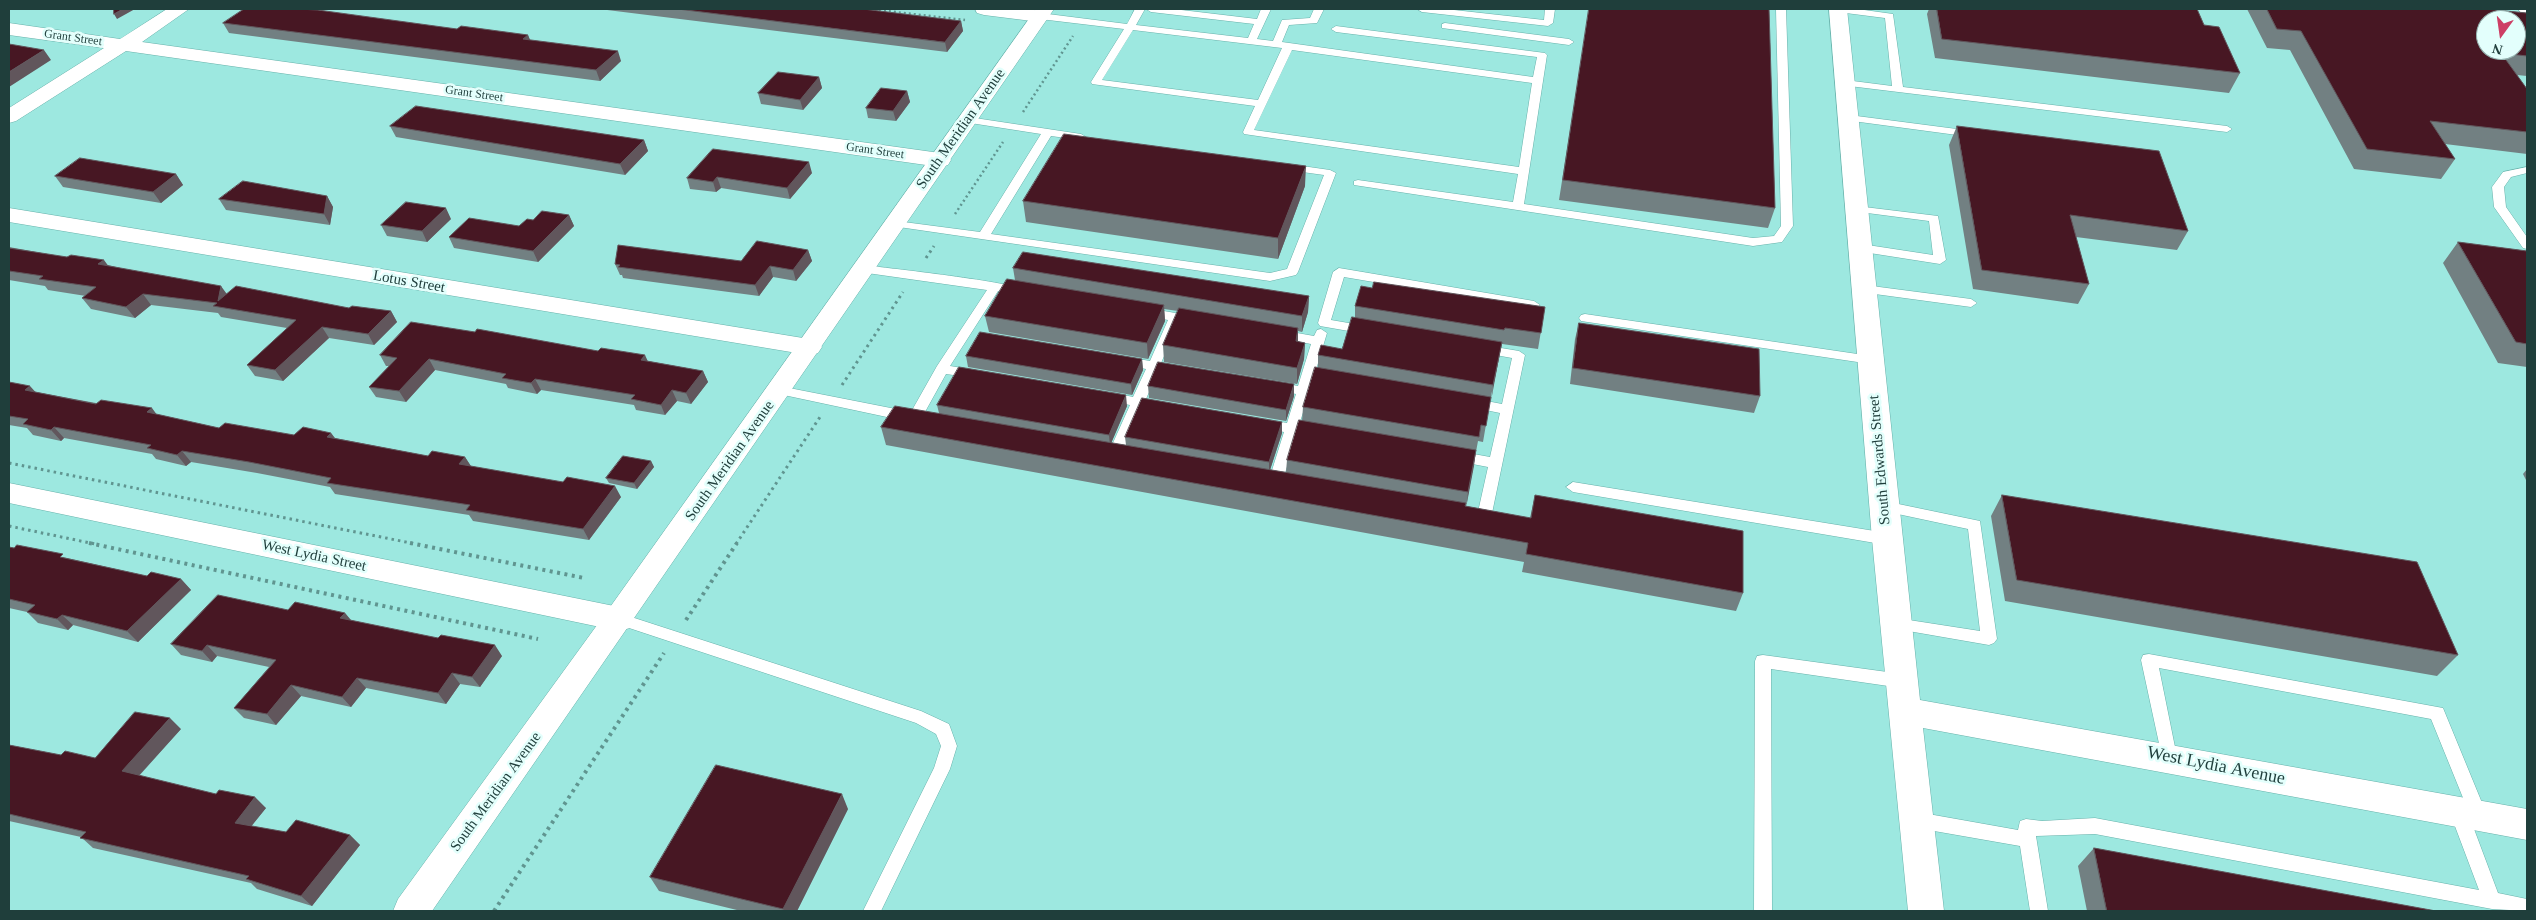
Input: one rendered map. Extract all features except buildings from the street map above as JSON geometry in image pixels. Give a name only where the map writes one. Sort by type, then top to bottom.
[{"type":"street","points":[[9,117],[180,9]]},
{"type":"street","points":[[984,9],[1043,12]]},
{"type":"street","name":"South Edwards Street","points":[[1838,9],[1872,360],[1886,539],[1926,911]]},
{"type":"street","name":"South Meridian Avenue","points":[[411,911],[619,620],[1043,12]]},
{"type":"street","name":"Grant Street","points":[[9,29],[940,160]]},
{"type":"street","name":"Lotus Street","points":[[9,216],[809,347]]},
{"type":"street","name":"West Lydia Street","points":[[9,493],[619,620]]},
{"type":"street","name":"West Lydia Avenue","points":[[1903,696],[2169,757],[2527,824]]},
{"type":"lane","points":[[1140,9],[1096,82],[1260,104]]},
{"type":"lane","points":[[1151,9],[1260,22]]},
{"type":"lane","points":[[1251,41],[1266,9]]},
{"type":"lane","points":[[1276,45],[1286,22],[1314,21],[1319,9]]},
{"type":"lane","points":[[1422,9],[1548,23],[1550,9]]},
{"type":"lane","points":[[1358,183],[1753,242],[1778,239],[1786,226],[1781,9]]},
{"type":"lane","points":[[1838,9],[1890,16],[1898,90]]},
{"type":"lane","points":[[1043,12],[1083,21],[1251,41],[1538,81]]},
{"type":"lane","points":[[1440,42],[1449,12]]},
{"type":"lane","points":[[1445,26],[1569,42]]},
{"type":"lane","points":[[1336,29],[1542,56],[1518,206]]},
{"type":"lane","points":[[1288,47],[1248,132],[1523,171]]},
{"type":"lane","points":[[1845,83],[2227,129]]},
{"type":"lane","points":[[1849,118],[1987,136]]},
{"type":"lane","points":[[968,120],[1097,139]]},
{"type":"lane","points":[[984,236],[1048,132]]},
{"type":"lane","points":[[896,224],[1270,277],[1292,272],[1330,173],[1272,164]]},
{"type":"lane","points":[[2527,170],[2507,174],[2498,187],[2500,207],[2527,245]]},
{"type":"lane","points":[[1856,209],[1934,218],[1940,260],[1861,248]]},
{"type":"lane","points":[[864,269],[1033,294]]},
{"type":"lane","points":[[1291,486],[1270,482],[1292,428],[1339,272],[1534,305]]},
{"type":"lane","points":[[915,418],[942,369],[970,335],[995,287]]},
{"type":"lane","points":[[1864,289],[1971,303]]},
{"type":"lane","points":[[1137,311],[1204,322]]},
{"type":"lane","points":[[1115,454],[1152,365],[1175,317]]},
{"type":"lane","points":[[1585,318],[1872,360]]},
{"type":"lane","points":[[1324,323],[1383,333]]},
{"type":"lane","points":[[1270,333],[1318,340]]},
{"type":"lane","points":[[1465,515],[1484,518],[1519,355],[1470,347]]},
{"type":"lane","points":[[1112,359],[1190,372]]},
{"type":"lane","points":[[942,369],[991,377]]},
{"type":"lane","points":[[1307,376],[1345,382]]},
{"type":"lane","points":[[1265,384],[1303,391]]},
{"type":"lane","points":[[779,390],[930,421]]},
{"type":"lane","points":[[1097,395],[1175,408]]},
{"type":"lane","points":[[1460,402],[1507,410]]},
{"type":"lane","points":[[1253,422],[1330,435]]},
{"type":"lane","points":[[1447,454],[1496,462]]},
{"type":"lane","points":[[1573,487],[1886,539]]},
{"type":"lane","points":[[1884,506],[1974,525],[1989,639],[1896,624]]},
{"type":"lane","points":[[619,620],[920,718],[943,729],[948,746],[942,768],[872,911]]},
{"type":"lane","points":[[2169,757],[2149,660],[2437,713],[2492,901]]},
{"type":"lane","points":[[1763,911],[1763,661],[1903,696]]},
{"type":"lane","points":[[1917,820],[2028,840]]},
{"type":"lane","points":[[2039,911],[2026,827],[2042,829],[2095,826],[2527,907]]},
{"type":"path","points":[[869,9],[968,21]]},
{"type":"path","points":[[494,911],[1083,21]]},
{"type":"path","points":[[9,463],[584,578]]},
{"type":"path","points":[[9,526],[538,639]]}]
